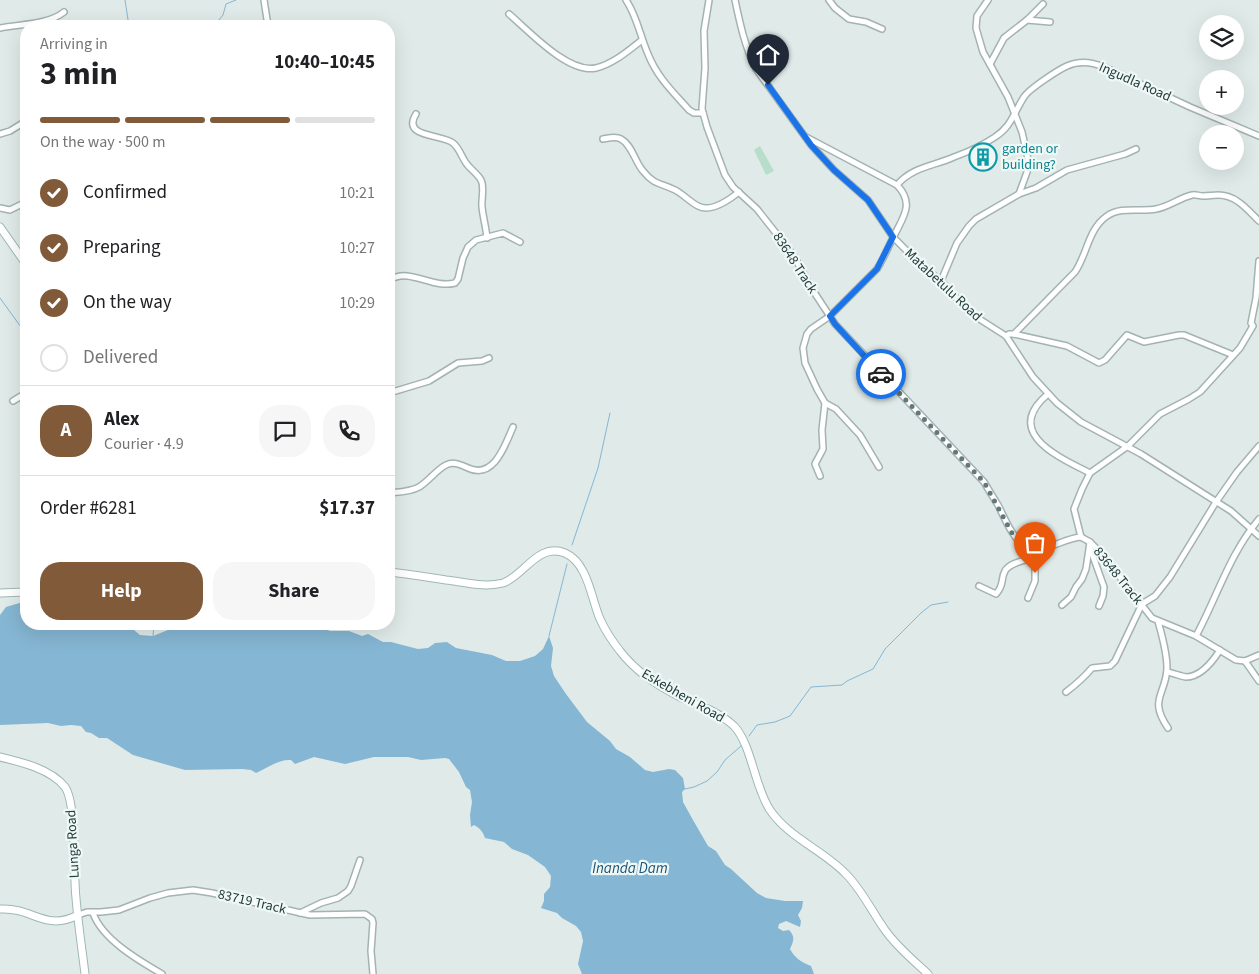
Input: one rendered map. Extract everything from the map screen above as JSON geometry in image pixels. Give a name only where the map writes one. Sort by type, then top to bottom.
[{"type":"street","points":[[264,0],[267,20]]},
{"type":"street","points":[[626,0],[635,17],[642,40],[656,72],[689,110],[694,114],[703,113]]},
{"type":"street","name":"83648 Track","points":[[710,0],[704,31],[703,113],[706,127],[725,175],[734,187],[758,209],[794,256],[810,286],[830,316],[866,358],[984,482],[1012,533],[1026,546],[1046,548],[1081,537],[1101,552],[1152,618],[1196,636],[1236,660],[1245,661]]},
{"type":"street","name":"Matabetulu Road","points":[[735,0],[742,34],[751,59],[804,136],[834,170],[868,200],[893,237],[919,263],[941,281],[970,313],[1006,336],[1028,370],[1048,394],[1067,412],[1128,446],[1231,511],[1259,536]]},
{"type":"street","points":[[829,0],[835,8],[849,19],[866,22],[882,29]]},
{"type":"street","points":[[988,0],[977,16],[976,23],[983,52],[1000,80],[1022,132],[1028,159],[1027,172],[1019,194]]},
{"type":"street","points":[[990,64],[1002,40],[1043,4]]},
{"type":"street","points":[[48,20],[64,12]]},
{"type":"street","points":[[509,14],[552,52],[584,68],[602,66],[620,57],[642,40]]},
{"type":"street","points":[[1027,20],[1050,22]]},
{"type":"street","points":[[0,28],[20,26]]},
{"type":"street","name":"Ingudla Road","points":[[896,185],[907,176],[922,168],[954,157],[997,136],[1006,128],[1024,97],[1030,91],[1069,65],[1077,63],[1088,62],[1104,67],[1190,107],[1259,136]]},
{"type":"street","points":[[416,114],[413,125],[417,130],[424,135],[440,137],[452,143],[460,151],[467,165],[480,178],[487,238]]},
{"type":"street","points":[[0,134],[20,125]]},
{"type":"street","points":[[804,136],[896,185],[902,192],[905,200],[906,214],[877,269],[830,316],[807,334],[803,348],[803,355],[809,373],[825,402],[836,409],[860,435],[879,467]]},
{"type":"street","points":[[603,139],[620,138],[629,148],[638,164],[658,185],[666,186],[678,192],[699,206],[708,208],[715,206],[731,199],[739,192]]},
{"type":"street","points":[[941,281],[957,243],[976,219],[1019,194],[1036,188],[1067,170],[1125,154],[1136,149]]},
{"type":"street","points":[[1014,334],[1075,272],[1088,241],[1109,214],[1122,211],[1162,208],[1194,194],[1202,196],[1218,195],[1228,196],[1240,202],[1259,221]]},
{"type":"street","points":[[0,208],[10,210],[20,205]]},
{"type":"street","points":[[0,227],[20,255]]},
{"type":"street","points":[[395,278],[404,276],[416,277],[440,285],[455,284],[468,247],[476,240],[504,233],[520,242]]},
{"type":"street","points":[[1081,537],[1074,509],[1090,473],[1128,446],[1160,414],[1200,392],[1243,343],[1253,326],[1251,323],[1258,286],[1259,261]]},
{"type":"street","points":[[1006,336],[1014,334],[1068,346],[1099,363],[1105,360],[1127,335],[1144,342],[1184,335],[1233,355]]},
{"type":"street","points":[[395,391],[429,381],[458,363],[476,362],[489,358]]},
{"type":"street","points":[[1048,394],[1031,416],[1029,421],[1032,431],[1051,452],[1090,473]]},
{"type":"street","points":[[13,402],[20,398]]},
{"type":"street","points":[[820,476],[815,464],[823,449],[822,430],[825,402]]},
{"type":"street","points":[[395,492],[410,491],[420,487],[448,464],[456,463],[478,471],[488,469],[505,447],[513,427]]},
{"type":"street","points":[[1066,692],[1092,668],[1110,666],[1115,661],[1142,604],[1155,596],[1170,577],[1216,502],[1259,446]]},
{"type":"street","points":[[1196,636],[1210,610],[1234,554],[1259,519]]},
{"type":"street","points":[[1062,605],[1071,597],[1082,579],[1086,569],[1089,542]]},
{"type":"street","points":[[1089,542],[1104,587],[1099,606]]},
{"type":"street","points":[[979,586],[996,594],[1002,588],[1005,570],[1011,565],[1031,558],[1034,548]]},
{"type":"street","points":[[1028,598],[1035,581],[1034,548]]},
{"type":"street","name":"Eskebheni Road","points":[[395,573],[488,585],[506,582],[537,557],[551,551],[565,553],[573,558],[584,574],[610,639],[621,653],[633,667],[653,682],[707,709],[726,720],[735,728],[741,735],[759,788],[770,810],[788,828],[838,866],[848,876],[892,938],[928,974]]},
{"type":"street","points":[[0,593],[20,592]]},
{"type":"street","points":[[1158,621],[1166,654],[1167,672],[1158,704],[1162,719],[1168,728]]},
{"type":"street","points":[[1167,672],[1187,677],[1192,676],[1213,662],[1220,650]]},
{"type":"street","points":[[1259,655],[1245,661],[1259,682]]},
{"type":"street","name":"Lunga Road","points":[[0,757],[38,769],[58,780],[66,788],[71,804],[78,915],[85,974]]},
{"type":"street","points":[[299,913],[338,898],[348,892],[360,860]]},
{"type":"street","name":"83719 Track","points":[[78,915],[87,912],[119,910],[168,893],[193,890],[310,915],[368,915],[373,923],[371,951],[373,974]]},
{"type":"street","points":[[0,909],[18,910],[55,922],[62,922],[78,915]]},
{"type":"street","points":[[93,912],[99,926],[109,937],[162,974]]},
{"type":"green space","points":[[760,146],[774,171],[766,175],[754,150]]},
{"type":"water","name":"Inanda Dam","points":[[20,603],[20,630],[134,630],[140,635],[153,636],[168,630],[349,631],[362,636],[368,634],[383,642],[391,642],[418,649],[428,648],[435,643],[447,642],[456,648],[492,655],[506,661],[520,661],[535,656],[543,649],[549,636],[553,648],[551,666],[554,676],[587,722],[610,741],[616,749],[630,757],[645,770],[653,772],[669,769],[675,770],[683,778],[685,789],[682,792],[683,802],[708,846],[716,851],[725,865],[757,893],[766,898],[803,901],[798,915],[801,921],[800,927],[786,921],[779,924],[778,928],[783,931],[789,930],[793,935],[790,949],[794,955],[811,966],[814,974],[582,974],[578,964],[583,941],[581,932],[576,926],[557,913],[541,908],[544,894],[550,887],[551,876],[545,867],[528,855],[512,849],[504,842],[485,838],[478,827],[474,825],[471,827],[472,802],[470,790],[466,787],[459,772],[449,759],[421,760],[408,757],[374,757],[345,764],[314,757],[295,764],[291,760],[282,761],[256,773],[251,770],[242,769],[185,770],[133,755],[107,738],[99,738],[86,732],[81,726],[61,726],[48,723],[0,725],[0,615],[6,607]]},
{"type":"waterway","points":[[125,0],[128,20]]},
{"type":"waterway","points":[[219,20],[223,15],[226,4],[236,0]]},
{"type":"waterway","points":[[0,298],[20,326]]},
{"type":"waterway","points":[[572,545],[598,468],[610,413]]},
{"type":"waterway","points":[[549,636],[567,564]]},
{"type":"waterway","points":[[749,736],[757,725],[775,722],[790,716],[811,687],[842,685],[873,669],[885,649],[921,613],[931,605],[948,602]]},
{"type":"waterway","points":[[153,636],[154,630]]},
{"type":"waterway","points":[[685,789],[707,781],[717,772],[725,760],[741,746]]},
{"type":"way so far","points":[[881,374],[984,482],[1012,533],[1026,546],[1035,548],[1035,573]]},
{"type":"place","name":"garden or building?","points":[[983,157]]},
{"type":"route","points":[[768,85],[811,145],[834,170],[868,200],[893,237],[877,269],[830,316],[835,324],[881,374]]}]
